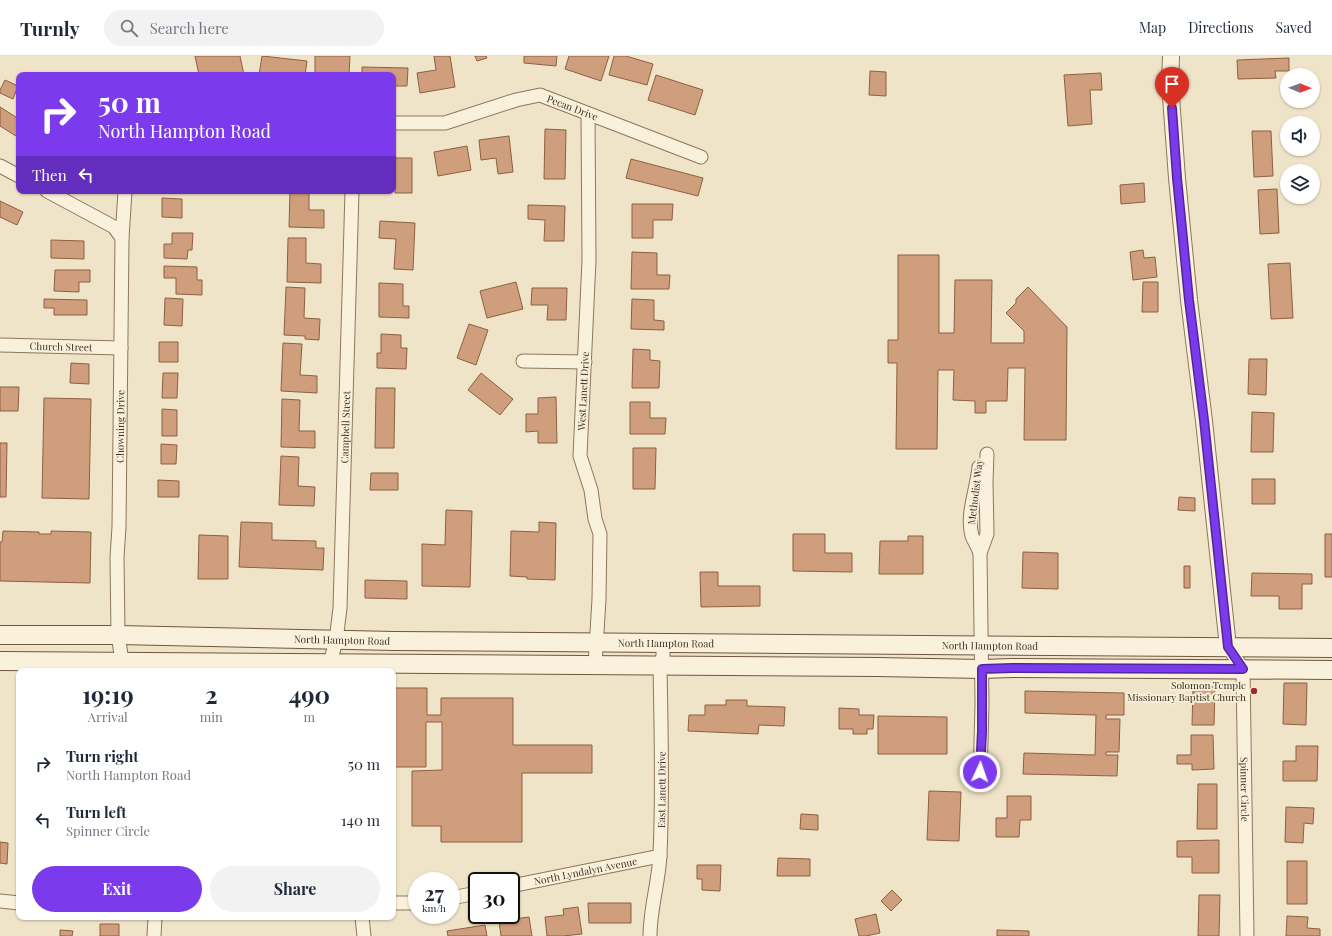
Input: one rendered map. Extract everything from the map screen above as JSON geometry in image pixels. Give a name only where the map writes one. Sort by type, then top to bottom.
[{"type":"main road","name":"North Hampton Road","points":[[0,635],[118,635],[412,642],[1332,648]]},
{"type":"main road","points":[[412,642],[412,664]]},
{"type":"main road","points":[[538,664],[539,642]]},
{"type":"main road","points":[[1021,646],[1022,668]]},
{"type":"main road","points":[[0,660],[913,667],[982,669],[1332,670]]},
{"type":"street","points":[[1171,56],[1170,84],[1186,271],[1204,420],[1228,647],[1243,669]]},
{"type":"street","name":"Pecan Drive","points":[[396,123],[445,123],[516,100],[540,95],[700,157]]},
{"type":"street","name":"West Lanett Drive","points":[[588,114],[589,260],[580,456],[591,490],[595,519],[600,534],[595,665]]},
{"type":"street","points":[[0,166],[16,174]]},
{"type":"street","points":[[53,194],[114,227],[122,238]]},
{"type":"street","name":"Chowning Drive","points":[[122,661],[118,635],[117,556],[119,528],[122,238],[125,194]]},
{"type":"street","name":"Campbell Street","points":[[330,663],[336,641],[340,608],[352,194]]},
{"type":"street","name":"Church Street","points":[[0,345],[121,348]]},
{"type":"street","points":[[523,361],[585,362]]},
{"type":"street","name":"Methodist Way","points":[[980,778],[982,731],[982,645],[980,552],[972,537],[971,529],[972,507],[983,454]]},
{"type":"street","name":"East Lanett Drive","points":[[650,936],[652,905],[660,856],[662,760],[660,665],[663,643]]},
{"type":"street","name":"Spinner Circle","points":[[1243,669],[1247,936]]},
{"type":"street","name":"North Lyndalyn Avenue","points":[[520,884],[660,856]]},
{"type":"street","points":[[0,901],[16,903]]},
{"type":"street","points":[[396,903],[408,902]]},
{"type":"street","points":[[154,936],[155,920]]},
{"type":"street","points":[[362,920],[364,936]]},
{"type":"building","points":[[195,56],[240,56],[243,72],[198,72]]},
{"type":"building","points":[[262,56],[307,61],[305,72],[259,72]]},
{"type":"building","points":[[315,56],[350,56],[349,72],[315,72]]},
{"type":"building","points":[[434,56],[450,56],[455,87],[420,93],[417,73],[436,70]]},
{"type":"building","points":[[475,56],[486,56],[487,58],[477,61]]},
{"type":"building","points":[[524,56],[557,56],[556,66],[524,63]]},
{"type":"building","points":[[569,56],[609,56],[601,81],[565,69]]},
{"type":"building","points":[[614,56],[626,56],[653,64],[647,85],[609,75]]},
{"type":"building","points":[[1289,58],[1289,68],[1280,68],[1280,71],[1275,71],[1276,78],[1238,79],[1237,60]]},
{"type":"building","points":[[362,67],[408,68],[407,86],[396,86],[396,72],[362,72]]},
{"type":"building","points":[[870,71],[886,72],[886,96],[869,95]]},
{"type":"building","points":[[1101,73],[1102,90],[1090,90],[1092,124],[1068,126],[1064,75]]},
{"type":"building","points":[[656,75],[703,90],[695,115],[648,100]]},
{"type":"building","points":[[5,80],[16,85],[16,91],[13,99],[0,93]]},
{"type":"building","points":[[0,107],[16,117],[16,136],[0,126]]},
{"type":"building","points":[[545,129],[566,130],[565,179],[544,179]]},
{"type":"building","points":[[1252,131],[1271,131],[1273,176],[1254,177]]},
{"type":"building","points":[[509,136],[513,172],[498,174],[496,158],[481,160],[479,140]]},
{"type":"building","points":[[467,146],[471,170],[438,176],[434,152]]},
{"type":"building","points":[[396,158],[412,158],[412,193],[396,193]]},
{"type":"building","points":[[631,159],[703,178],[698,196],[626,178]]},
{"type":"building","points":[[1144,183],[1145,202],[1121,204],[1120,185]]},
{"type":"building","points":[[1277,189],[1279,233],[1260,234],[1258,190]]},
{"type":"building","points":[[290,194],[309,194],[309,210],[324,210],[324,228],[289,227]]},
{"type":"building","points":[[162,198],[182,199],[182,218],[162,217]]},
{"type":"building","points":[[0,201],[23,212],[17,225],[0,217]]},
{"type":"building","points":[[632,204],[673,204],[672,220],[653,220],[653,238],[632,238]]},
{"type":"building","points":[[528,205],[565,206],[564,241],[544,241],[545,220],[528,219]]},
{"type":"building","points":[[380,221],[415,223],[413,270],[394,269],[396,239],[379,238]]},
{"type":"building","points":[[172,233],[193,233],[192,250],[188,250],[187,259],[164,258],[164,244],[172,244]]},
{"type":"building","points":[[288,238],[306,238],[306,263],[321,264],[321,283],[287,282]]},
{"type":"building","points":[[51,240],[84,241],[84,259],[51,258]]},
{"type":"building","points":[[1143,250],[1144,258],[1155,257],[1157,277],[1133,280],[1130,252]]},
{"type":"building","points":[[632,252],[657,253],[657,275],[670,275],[669,289],[631,289]]},
{"type":"building","points":[[898,255],[939,255],[939,333],[954,333],[955,280],[992,280],[991,343],[1024,343],[1024,331],[1006,313],[1016,303],[1016,299],[1028,287],[1067,327],[1066,440],[1024,440],[1025,368],[1008,368],[1007,401],[986,401],[986,413],[975,413],[975,401],[953,400],[954,370],[938,370],[937,449],[896,449],[897,363],[888,363],[888,340],[898,340]]},
{"type":"building","points":[[1290,263],[1293,318],[1271,319],[1268,264]]},
{"type":"building","points":[[164,266],[197,267],[197,280],[202,280],[202,295],[176,294],[176,278],[164,278]]},
{"type":"building","points":[[55,270],[90,270],[90,282],[79,282],[79,292],[54,291]]},
{"type":"building","points":[[516,282],[523,309],[487,318],[480,291]]},
{"type":"building","points":[[1143,282],[1158,282],[1158,312],[1142,312]]},
{"type":"building","points":[[379,283],[403,284],[403,306],[409,306],[409,318],[379,317]]},
{"type":"building","points":[[286,287],[305,288],[304,318],[320,319],[319,340],[305,339],[305,336],[284,335]]},
{"type":"building","points":[[532,288],[567,288],[566,320],[547,320],[548,305],[531,305]]},
{"type":"building","points":[[165,298],[183,299],[182,326],[164,325]]},
{"type":"building","points":[[44,299],[87,300],[87,315],[54,315],[54,308],[44,308]]},
{"type":"building","points":[[632,299],[654,300],[654,320],[664,321],[664,330],[631,329]]},
{"type":"building","points":[[469,324],[488,330],[476,365],[457,358]]},
{"type":"building","points":[[381,334],[401,335],[401,348],[407,348],[406,369],[377,368],[377,353],[381,353]]},
{"type":"building","points":[[159,342],[178,342],[178,362],[159,362]]},
{"type":"building","points":[[283,343],[302,344],[300,375],[317,376],[317,393],[281,391]]},
{"type":"building","points":[[633,349],[650,350],[650,360],[660,361],[659,388],[632,388]]},
{"type":"building","points":[[1249,359],[1267,359],[1266,395],[1248,394]]},
{"type":"building","points":[[71,363],[89,364],[89,384],[70,383]]},
{"type":"building","points":[[163,373],[178,373],[177,398],[162,398]]},
{"type":"building","points":[[481,373],[513,399],[500,415],[468,390]]},
{"type":"building","points":[[0,387],[19,387],[18,411],[0,411]]},
{"type":"building","points":[[376,388],[395,388],[394,448],[375,448]]},
{"type":"building","points":[[556,397],[557,443],[538,443],[538,431],[526,432],[526,414],[538,414],[538,398]]},
{"type":"building","points":[[44,398],[91,399],[89,499],[42,498]]},
{"type":"building","points":[[282,399],[300,400],[299,431],[315,431],[315,448],[281,447]]},
{"type":"building","points":[[630,402],[650,402],[650,418],[666,418],[665,434],[630,434]]},
{"type":"building","points":[[162,409],[177,410],[177,436],[162,436]]},
{"type":"building","points":[[1252,412],[1274,413],[1273,452],[1251,452]]},
{"type":"building","points":[[0,443],[7,443],[6,497],[0,497]]},
{"type":"building","points":[[161,444],[177,445],[176,464],[161,464]]},
{"type":"building","points":[[633,448],[656,448],[655,489],[633,489]]},
{"type":"building","points":[[281,456],[299,457],[298,486],[315,487],[314,506],[279,505]]},
{"type":"building","points":[[371,473],[398,473],[398,490],[370,490]]},
{"type":"building","points":[[1252,479],[1275,479],[1275,504],[1252,504]]},
{"type":"building","points":[[158,480],[179,481],[179,497],[158,497]]},
{"type":"building","points":[[1179,497],[1195,498],[1195,511],[1178,510]]},
{"type":"building","points":[[446,510],[472,511],[470,587],[422,586],[422,544],[445,545]]},
{"type":"building","points":[[241,522],[272,523],[272,540],[316,541],[316,548],[324,548],[323,570],[239,567]]},
{"type":"building","points":[[539,522],[556,523],[555,580],[527,579],[527,577],[510,576],[511,531],[539,532]]},
{"type":"building","points":[[3,531],[39,532],[39,534],[51,534],[51,531],[91,532],[90,583],[0,581],[0,542],[2,542]]},
{"type":"building","points":[[793,534],[825,534],[825,553],[852,553],[852,572],[793,571]]},
{"type":"building","points":[[1325,534],[1332,534],[1332,577],[1325,577]]},
{"type":"building","points":[[199,535],[228,536],[228,579],[198,579]]},
{"type":"building","points":[[908,536],[923,536],[923,574],[879,574],[880,541],[908,541]]},
{"type":"building","points":[[1023,552],[1058,553],[1058,589],[1022,588]]},
{"type":"building","points":[[1184,566],[1190,566],[1190,588],[1184,588]]},
{"type":"building","points":[[700,572],[718,572],[718,586],[760,586],[760,606],[701,607]]},
{"type":"building","points":[[1252,573],[1312,574],[1312,584],[1302,584],[1302,609],[1279,609],[1279,596],[1251,596]]},
{"type":"building","points":[[365,580],[407,581],[407,599],[365,598]]},
{"type":"building","points":[[1284,683],[1307,683],[1306,725],[1283,724]]},
{"type":"building","points":[[1193,687],[1215,687],[1214,725],[1192,725]]},
{"type":"building","points":[[396,688],[427,688],[427,715],[441,715],[441,698],[513,698],[513,745],[592,745],[592,773],[522,773],[522,842],[441,842],[441,826],[412,826],[412,771],[442,770],[442,722],[426,722],[426,767],[396,767]]},
{"type":"building","points":[[1025,691],[1124,693],[1124,715],[1106,715],[1106,719],[1120,719],[1119,752],[1106,752],[1106,755],[1118,755],[1117,776],[1023,774],[1024,753],[1095,755],[1096,715],[1025,713]]},
{"type":"building","points":[[726,700],[747,700],[747,706],[785,707],[784,726],[759,725],[758,734],[688,731],[689,715],[705,715],[705,705],[726,705]]},
{"type":"building","points":[[839,708],[859,709],[859,715],[874,715],[873,729],[867,729],[867,734],[853,734],[853,729],[839,729]]},
{"type":"building","points":[[878,716],[947,717],[947,754],[878,754]]},
{"type":"building","points":[[1191,735],[1213,735],[1214,769],[1192,770],[1192,764],[1177,764],[1177,755],[1191,755]]},
{"type":"building","points":[[1296,746],[1318,746],[1317,781],[1283,781],[1283,761],[1296,761]]},
{"type":"building","points":[[1198,784],[1217,784],[1217,829],[1197,829]]},
{"type":"building","points":[[929,791],[961,792],[959,841],[927,840]]},
{"type":"building","points":[[1007,796],[1031,796],[1031,820],[1020,820],[1019,837],[996,837],[996,818],[1007,818]]},
{"type":"building","points":[[1286,807],[1314,808],[1313,824],[1304,823],[1303,843],[1285,842]]},
{"type":"building","points":[[801,814],[818,815],[818,830],[800,829]]},
{"type":"building","points":[[1219,840],[1219,873],[1192,873],[1192,857],[1177,857],[1177,841]]},
{"type":"building","points":[[0,842],[8,843],[7,864],[0,863]]},
{"type":"building","points":[[778,858],[810,859],[810,876],[777,876]]},
{"type":"building","points":[[1287,861],[1307,861],[1307,904],[1287,904]]},
{"type":"building","points":[[697,865],[721,865],[720,891],[702,890],[702,879],[697,879]]},
{"type":"building","points":[[892,890],[902,900],[891,911],[881,901]]},
{"type":"building","points":[[1199,895],[1220,895],[1219,936],[1198,936]]},
{"type":"building","points":[[588,903],[631,903],[631,923],[589,923]]},
{"type":"building","points":[[578,907],[582,934],[547,936],[545,917],[564,915],[563,909]]},
{"type":"building","points":[[876,914],[880,933],[859,936],[855,919]]},
{"type":"building","points":[[1287,916],[1308,917],[1307,928],[1320,929],[1320,936],[1286,936]]},
{"type":"building","points":[[529,917],[532,936],[501,936],[499,924],[520,924],[520,918]]},
{"type":"building","points":[[100,924],[119,924],[119,936],[100,936]]},
{"type":"building","points":[[485,925],[487,936],[448,936],[447,931]]},
{"type":"building","points":[[60,930],[73,931],[72,936],[60,936]]},
{"type":"building","points":[[997,930],[1029,931],[1029,936],[997,936]]},
{"type":"place","name":"Solomon Temple Missionary Baptist Church","points":[[1254,691]]},
{"type":"route","points":[[980,772],[982,731],[982,669],[1243,669],[1228,647],[1204,420],[1189,300],[1172,108]]}]
